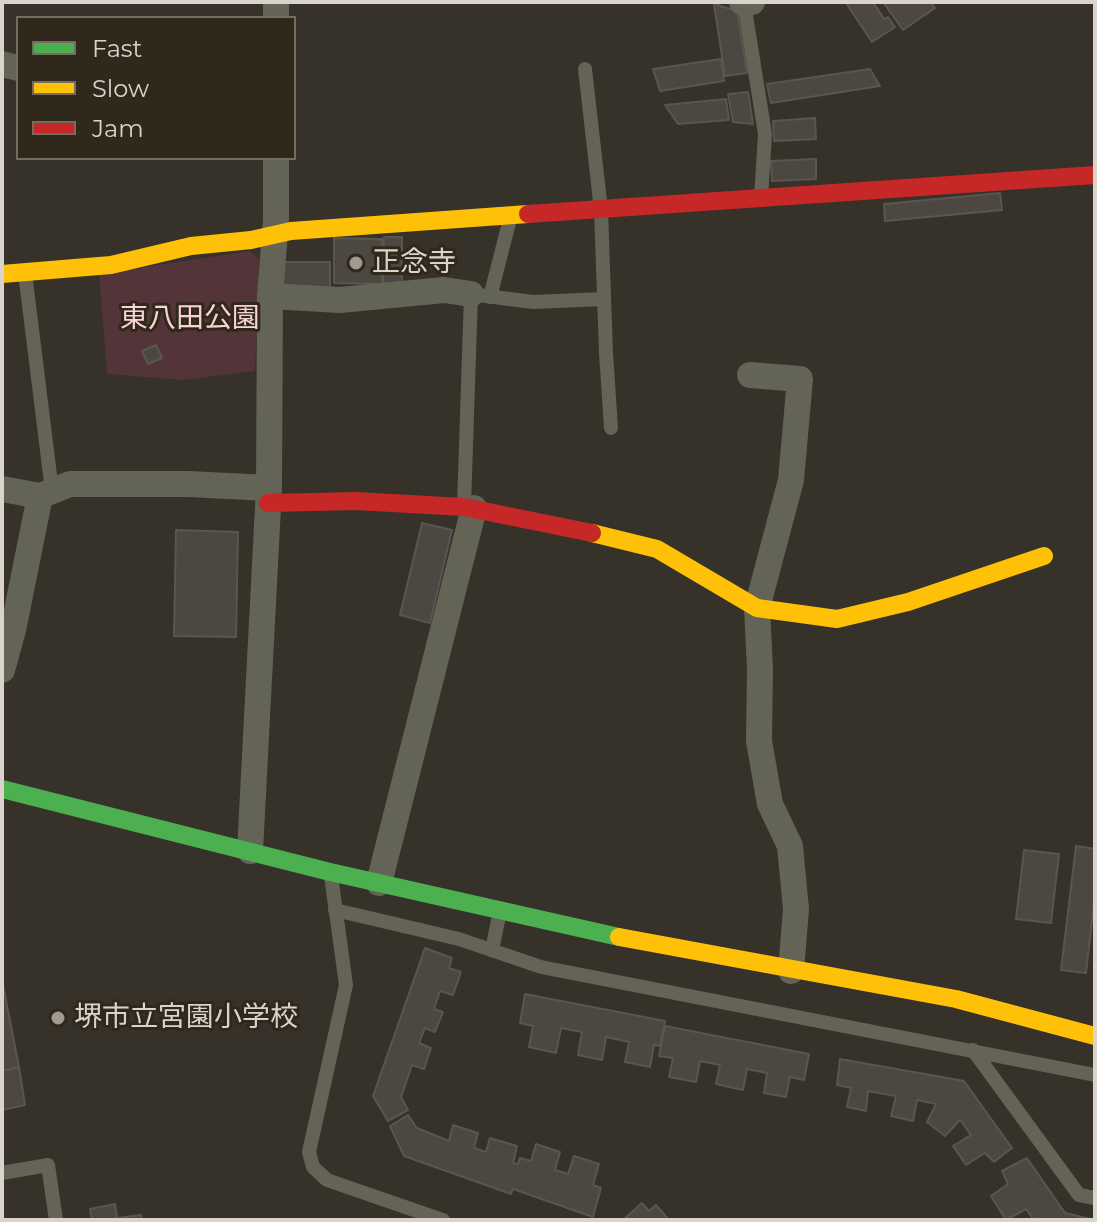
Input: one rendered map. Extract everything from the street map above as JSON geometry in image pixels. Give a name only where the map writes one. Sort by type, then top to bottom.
[{"type":"street","points":[[743,2],[752,2]]},
{"type":"street","points":[[250,851],[269,495],[270,296],[276,160]]},
{"type":"street","points":[[2,274],[111,265],[191,246],[273,237],[291,231],[1095,175]]},
{"type":"street","points":[[270,296],[340,300],[444,290],[481,295]]},
{"type":"street","points":[[750,375],[800,379],[791,480],[757,608],[759,741],[770,804],[790,846],[796,909],[791,971]]},
{"type":"street","points":[[2,489],[46,493],[70,484],[188,484],[269,495],[469,508],[574,528],[657,549],[757,608],[837,619],[908,602],[1044,556]]},
{"type":"street","points":[[2,670],[46,493]]},
{"type":"street","points":[[379,883],[469,508]]},
{"type":"street","points":[[2,789],[330,872],[590,932],[956,999],[1095,1036]]},
{"type":"lane","points":[[743,2],[765,134],[761,198]]},
{"type":"lane","points":[[585,69],[601,210],[611,428]]},
{"type":"lane","points":[[469,508],[481,295],[511,214]]},
{"type":"lane","points":[[25,273],[46,493]]},
{"type":"lane","points":[[481,295],[533,302],[604,299]]},
{"type":"lane","points":[[330,872],[346,985],[309,1152],[313,1167],[327,1180],[443,1220]]},
{"type":"lane","points":[[335,910],[459,939],[541,967],[1095,1075]]},
{"type":"lane","points":[[492,950],[500,911]]},
{"type":"lane","points":[[973,1050],[1079,1195],[1095,1198]]},
{"type":"lane","points":[[2,1173],[48,1165],[56,1220]]},
{"type":"green space","name":"東八田公園","points":[[250,251],[259,259],[255,371],[183,380],[107,374],[99,274]]},
{"type":"building","points":[[848,2],[873,2],[884,19],[888,17],[895,27],[872,42]]},
{"type":"building","points":[[883,2],[931,2],[935,8],[903,30]]},
{"type":"building","points":[[714,4],[737,11],[747,73],[725,76]]},
{"type":"building","points":[[721,59],[724,81],[660,91],[653,69]]},
{"type":"building","points":[[870,69],[880,86],[771,103],[767,84]]},
{"type":"building","points":[[748,92],[753,124],[733,122],[728,94]]},
{"type":"building","points":[[726,99],[729,120],[678,124],[665,105]]},
{"type":"building","points":[[815,118],[816,139],[774,141],[773,121]]},
{"type":"building","points":[[816,159],[816,179],[772,181],[771,161]]},
{"type":"building","points":[[1000,193],[1002,210],[885,221],[884,204]]},
{"type":"building","points":[[384,237],[402,237],[402,290],[383,290]]},
{"type":"building","points":[[334,238],[382,239],[382,284],[334,283]]},
{"type":"building","points":[[282,262],[330,262],[330,292],[282,292]]},
{"type":"building","points":[[156,345],[162,358],[148,364],[142,351]]},
{"type":"building","points":[[422,523],[452,530],[430,623],[400,615]]},
{"type":"building","points":[[176,530],[238,532],[236,637],[174,636]]},
{"type":"building","points":[[1076,846],[1095,849],[1095,894],[1086,973],[1061,970]]},
{"type":"building","points":[[1024,850],[1059,854],[1051,923],[1016,919]]},
{"type":"building","points":[[425,948],[452,958],[449,968],[461,972],[453,995],[440,991],[434,1009],[443,1012],[435,1032],[425,1028],[419,1043],[431,1048],[424,1069],[412,1065],[401,1097],[408,1110],[388,1121],[373,1096]]},
{"type":"building","points":[[2,980],[19,1067],[2,1071]]},
{"type":"building","points":[[525,994],[665,1021],[660,1046],[654,1045],[650,1067],[625,1062],[629,1042],[606,1037],[602,1060],[578,1055],[582,1032],[561,1028],[556,1053],[529,1047],[533,1026],[520,1023]]},
{"type":"building","points":[[665,1026],[809,1054],[804,1080],[790,1077],[786,1097],[764,1093],[767,1073],[747,1069],[743,1090],[716,1084],[720,1065],[700,1061],[696,1082],[669,1077],[673,1058],[659,1056]]},
{"type":"building","points":[[840,1059],[964,1081],[1012,1148],[994,1162],[985,1153],[966,1165],[953,1146],[971,1135],[960,1120],[945,1136],[927,1122],[936,1104],[917,1100],[913,1121],[891,1116],[896,1096],[868,1091],[866,1111],[847,1107],[851,1088],[837,1085]]},
{"type":"building","points":[[19,1067],[25,1105],[2,1110],[2,1071]]},
{"type":"building","points":[[408,1115],[417,1128],[449,1141],[453,1125],[478,1133],[474,1148],[486,1152],[490,1138],[517,1146],[513,1163],[518,1164],[520,1158],[531,1161],[536,1144],[560,1152],[555,1170],[568,1174],[574,1156],[599,1164],[593,1185],[601,1188],[593,1217],[513,1189],[511,1194],[404,1156],[390,1126]]},
{"type":"building","points":[[1027,1158],[1065,1213],[1095,1220],[1034,1220],[1026,1209],[1006,1220],[991,1196],[1008,1184],[1002,1171]]},
{"type":"building","points":[[642,1203],[649,1211],[656,1205],[669,1220],[623,1220]]},
{"type":"building","points":[[115,1204],[117,1218],[141,1215],[142,1220],[92,1220],[90,1209]]},
{"type":"traffic: fast","points":[[2,789],[330,872],[619,937]]},
{"type":"traffic: slow","points":[[2,274],[111,265],[191,246],[251,240],[291,231],[528,214]]},
{"type":"traffic: slow","points":[[592,533],[657,549],[757,608],[837,619],[908,602],[1044,556]]},
{"type":"traffic: slow","points":[[619,937],[956,999],[1095,1036]]},
{"type":"traffic: jam","points":[[528,214],[1095,175]]},
{"type":"traffic: jam","points":[[268,503],[356,501],[464,507],[592,533]]},
{"type":"place","name":"正念寺","points":[[356,263]]},
{"type":"place","name":"堺市立宮園小学校","points":[[58,1018]]}]
